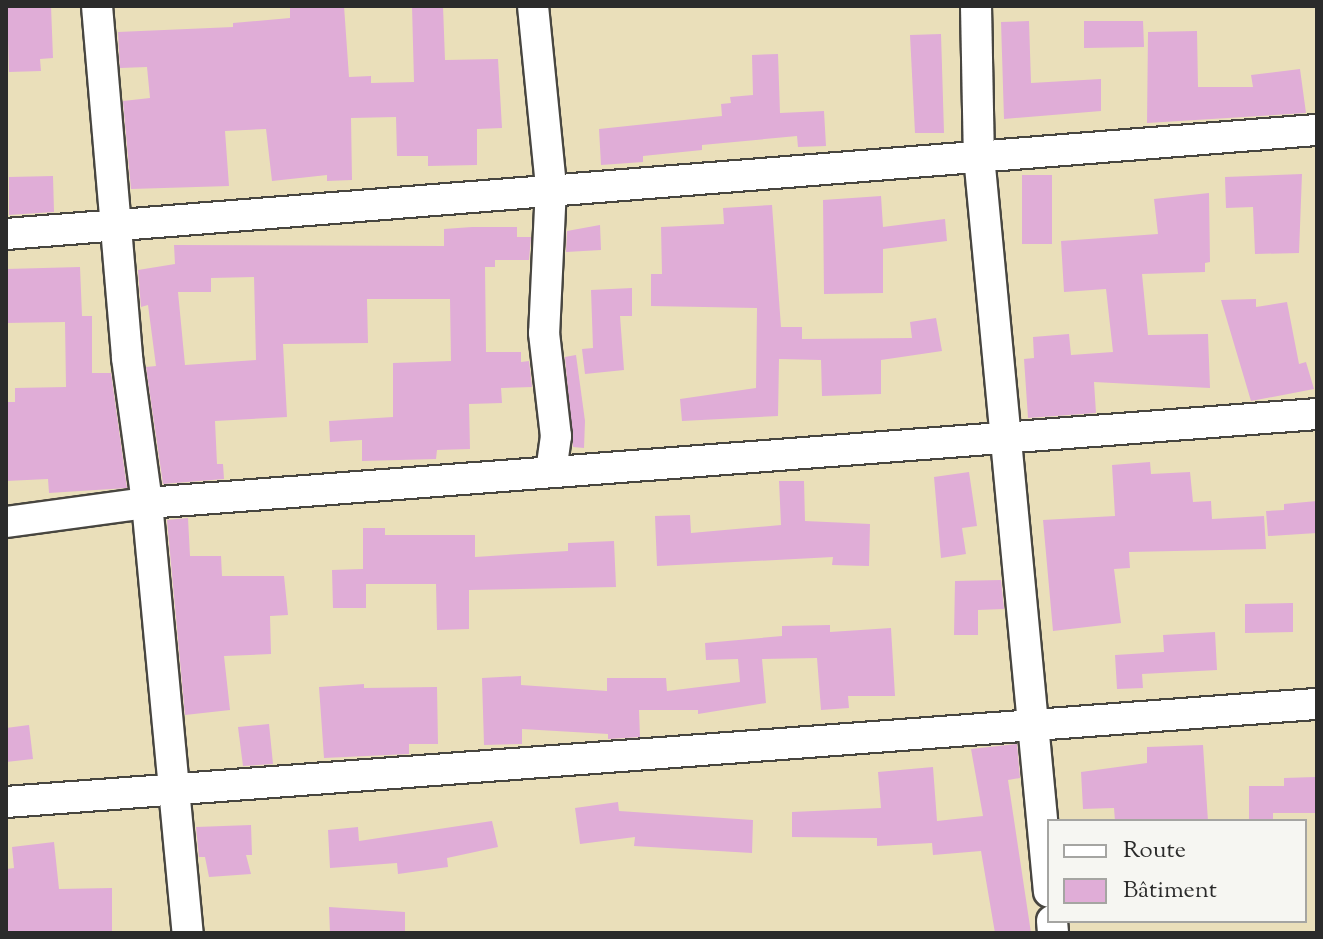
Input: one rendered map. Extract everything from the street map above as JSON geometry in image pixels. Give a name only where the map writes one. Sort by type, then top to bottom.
[{"type":"street","points":[[97,6],[127,358],[147,503],[170,786],[188,933]]},
{"type":"street","points":[[533,6],[551,187],[544,333],[556,436],[551,471]]},
{"type":"street","points":[[976,6],[979,156],[1047,871]]},
{"type":"street","points":[[6,234],[116,222],[551,187],[1317,130]]},
{"type":"street","points":[[6,522],[147,503],[1317,414]]},
{"type":"street","points":[[6,802],[170,786],[601,761],[1317,704]]},
{"type":"building","points":[[7,6],[51,6],[53,58],[40,59],[41,71],[9,72]]},
{"type":"building","points":[[290,6],[344,6],[349,77],[371,76],[371,83],[414,82],[412,6],[443,6],[445,60],[498,59],[502,128],[477,129],[477,165],[428,166],[428,156],[397,156],[396,117],[351,118],[352,180],[327,181],[327,175],[272,181],[266,129],[225,131],[229,186],[131,189],[123,101],[150,98],[147,67],[120,68],[118,32],[233,27],[233,23],[290,18]]},
{"type":"building","points":[[1029,21],[1031,83],[1101,79],[1101,111],[1004,119],[1001,22]]},
{"type":"building","points":[[1084,21],[1143,21],[1144,47],[1084,48]]},
{"type":"building","points":[[1197,31],[1198,87],[1253,87],[1251,75],[1300,69],[1306,113],[1147,123],[1148,32]]},
{"type":"building","points":[[941,34],[944,133],[915,133],[910,35]]},
{"type":"building","points":[[778,54],[780,113],[824,111],[826,146],[798,147],[797,136],[702,145],[702,150],[643,156],[643,162],[601,165],[599,129],[722,116],[721,104],[731,103],[730,97],[753,95],[752,55]]},
{"type":"building","points":[[1302,174],[1299,253],[1255,254],[1253,207],[1226,208],[1225,177]]},
{"type":"building","points":[[1022,175],[1052,175],[1052,244],[1022,244]]},
{"type":"building","points":[[53,176],[54,212],[9,215],[9,177]]},
{"type":"building","points":[[1209,193],[1210,262],[1205,263],[1205,272],[1142,274],[1148,335],[1208,334],[1210,388],[1094,382],[1096,413],[1028,418],[1024,359],[1034,358],[1033,337],[1069,334],[1071,355],[1113,352],[1106,289],[1064,292],[1061,241],[1158,234],[1154,199]]},
{"type":"building","points":[[881,196],[883,227],[945,219],[947,241],[883,249],[883,293],[824,294],[823,200]]},
{"type":"building","points":[[772,205],[781,327],[802,327],[802,339],[912,338],[910,322],[936,318],[942,351],[881,360],[881,394],[822,396],[821,360],[779,359],[778,416],[682,421],[680,399],[756,388],[757,308],[651,306],[651,274],[662,274],[661,227],[724,224],[723,208]]},
{"type":"building","points":[[600,225],[601,250],[566,252],[567,231]]},
{"type":"building","points":[[517,227],[517,237],[531,237],[529,260],[495,260],[495,267],[485,267],[486,352],[521,352],[521,362],[529,361],[532,387],[501,388],[502,403],[469,404],[470,449],[437,450],[436,459],[362,461],[362,440],[330,442],[329,421],[393,417],[393,363],[451,361],[450,299],[367,299],[368,343],[283,344],[287,417],[215,421],[217,464],[223,464],[224,479],[163,484],[146,367],[156,366],[148,305],[141,307],[138,270],[175,264],[174,245],[444,246],[444,229]],"holes":[[[254,277],[256,360],[185,365],[178,292],[211,292],[211,278]]]},
{"type":"building","points":[[80,267],[82,316],[92,316],[92,373],[111,373],[127,488],[49,493],[48,479],[6,481],[6,402],[15,402],[15,388],[66,387],[65,322],[6,323],[6,269]]},
{"type":"building","points":[[632,288],[632,316],[620,316],[624,370],[585,374],[582,349],[593,348],[591,290]]},
{"type":"building","points":[[1256,299],[1256,307],[1287,302],[1299,364],[1306,362],[1314,389],[1251,401],[1221,300]]},
{"type":"building","points":[[576,355],[585,421],[584,448],[573,447],[565,357]]},
{"type":"building","points":[[1150,462],[1151,474],[1190,472],[1193,502],[1211,501],[1212,519],[1264,516],[1266,549],[1129,552],[1130,568],[1114,569],[1121,623],[1053,631],[1043,520],[1115,516],[1112,465]]},
{"type":"building","points":[[969,472],[977,526],[962,528],[966,554],[941,558],[934,477]]},
{"type":"building","points":[[779,481],[804,481],[805,521],[870,524],[869,566],[832,565],[833,557],[657,566],[655,516],[690,515],[691,533],[781,525]]},
{"type":"building","points":[[1317,501],[1317,533],[1268,536],[1266,511],[1284,510],[1284,504]]},
{"type":"building","points":[[188,518],[190,556],[221,556],[222,576],[284,576],[288,615],[270,616],[271,654],[224,656],[230,710],[185,715],[167,520]]},
{"type":"building","points":[[363,528],[385,528],[385,535],[475,535],[475,557],[568,551],[568,543],[614,541],[616,587],[469,590],[469,629],[437,630],[436,584],[366,584],[366,608],[333,608],[332,570],[363,569]]},
{"type":"building","points":[[1001,580],[1004,609],[978,610],[978,635],[954,635],[955,581]]},
{"type":"building","points":[[1293,603],[1293,632],[1245,633],[1245,604]]},
{"type":"building","points":[[830,625],[830,632],[891,628],[895,696],[848,696],[849,708],[821,710],[817,658],[762,659],[766,703],[698,714],[698,710],[639,710],[640,737],[608,739],[608,734],[522,729],[522,744],[484,745],[482,678],[521,676],[521,685],[607,691],[607,678],[666,678],[667,691],[740,682],[738,659],[706,660],[705,643],[782,636],[782,626]]},
{"type":"building","points":[[1215,632],[1217,670],[1142,674],[1143,688],[1117,689],[1115,655],[1164,652],[1163,635]]},
{"type":"building","points":[[364,684],[364,688],[437,687],[438,744],[409,744],[409,754],[324,758],[319,687]]},
{"type":"building","points":[[269,724],[273,764],[243,766],[238,727]]},
{"type":"building","points":[[29,725],[33,759],[6,762],[6,728]]},
{"type":"building","points":[[1017,744],[1020,778],[1008,780],[1031,933],[995,933],[981,851],[933,855],[932,843],[877,846],[877,838],[792,837],[792,812],[881,808],[878,772],[933,767],[937,821],[983,816],[971,749]]},
{"type":"building","points":[[1203,745],[1208,819],[1115,819],[1114,808],[1083,809],[1081,772],[1147,763],[1147,747]]},
{"type":"building","points":[[1315,777],[1316,813],[1273,813],[1273,819],[1249,819],[1249,786],[1284,786],[1284,778]]},
{"type":"building","points":[[618,802],[619,811],[753,820],[752,853],[634,846],[635,837],[580,844],[575,808]]},
{"type":"building","points":[[492,821],[498,847],[447,858],[448,867],[398,874],[397,863],[330,868],[328,830],[358,827],[359,841]]},
{"type":"building","points":[[251,825],[252,855],[246,855],[251,874],[209,877],[205,857],[199,857],[196,827]]},
{"type":"building","points":[[54,842],[59,889],[112,888],[112,933],[6,933],[6,869],[14,868],[12,847]]},
{"type":"building","points":[[329,907],[405,912],[405,933],[330,933]]}]
